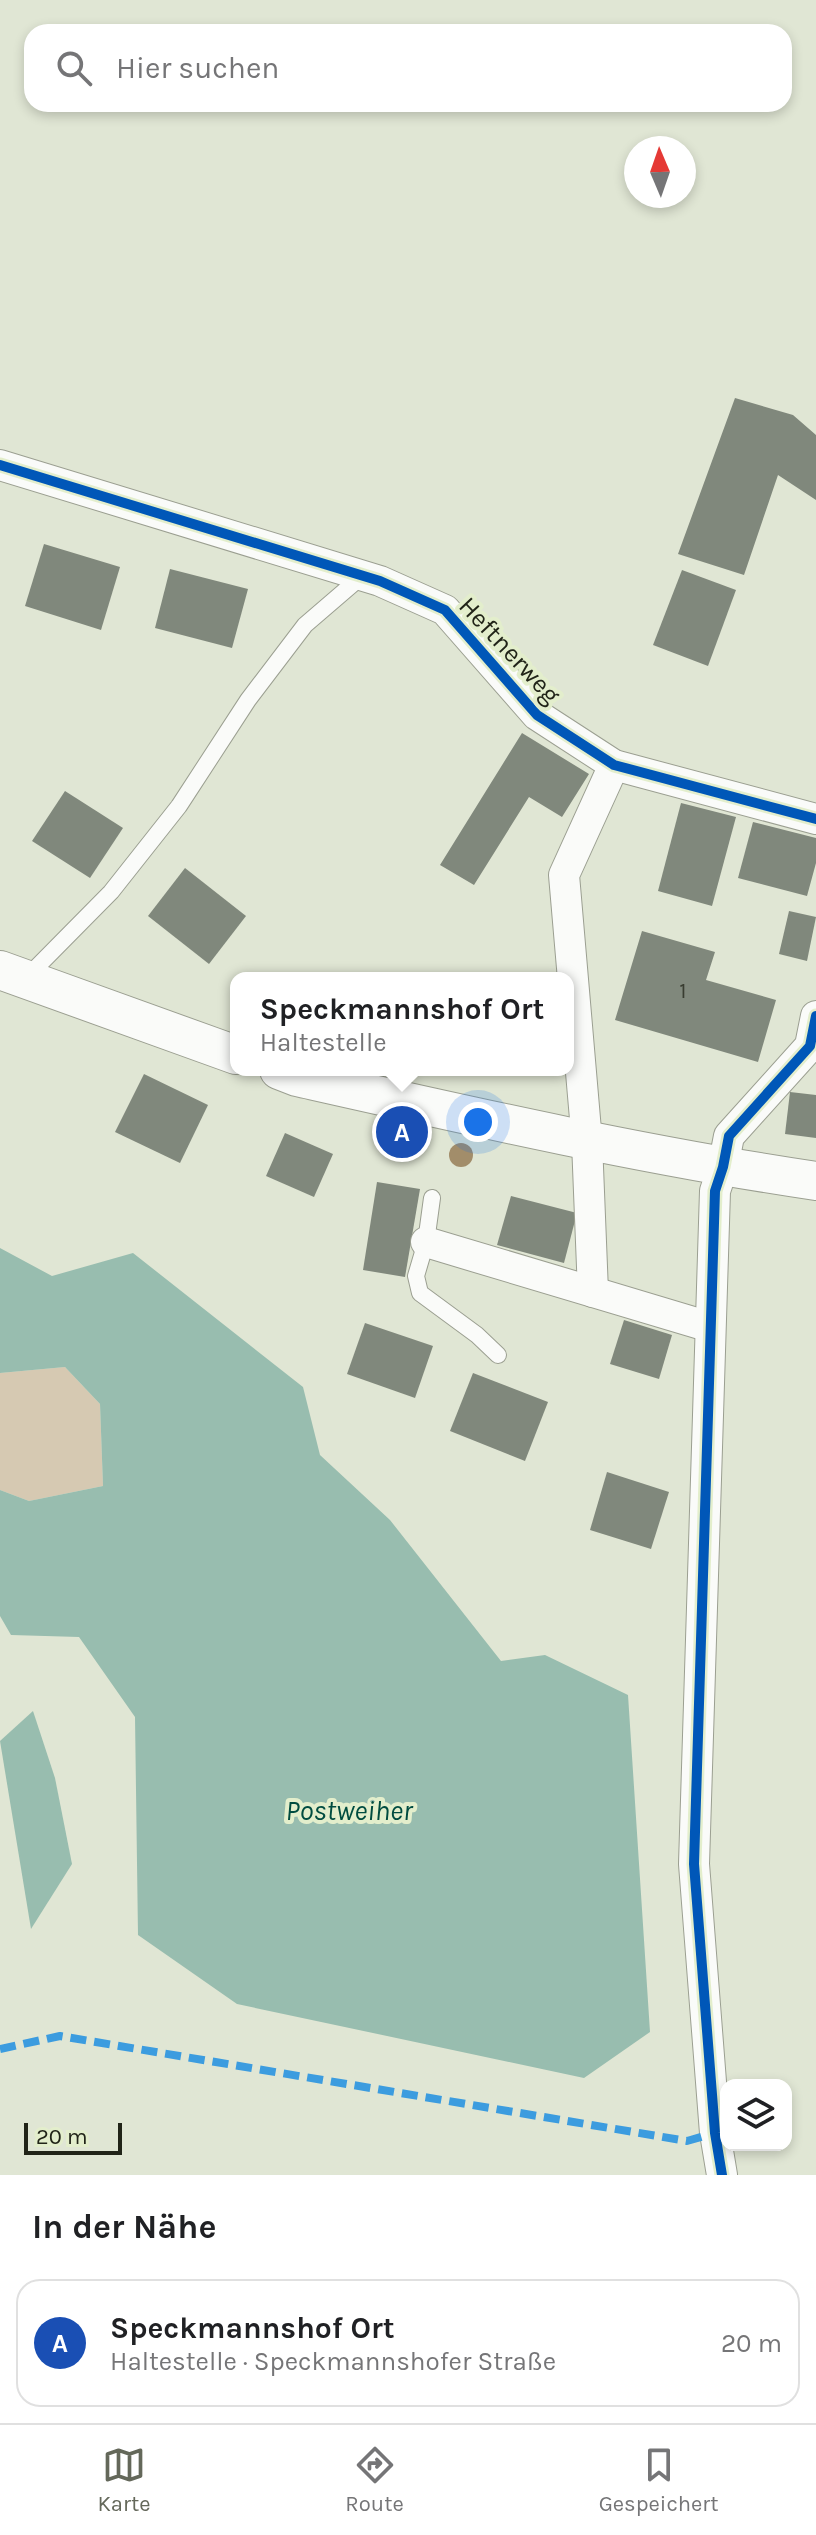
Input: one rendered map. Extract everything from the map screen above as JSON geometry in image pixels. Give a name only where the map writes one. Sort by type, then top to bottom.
[{"type":"street","name":"Heftnerweg","points":[[0,465],[380,581],[445,610],[537,715],[614,765],[816,819]]},
{"type":"street","points":[[572,972],[564,875],[614,765]]},
{"type":"street","points":[[12,975],[230,1053]]},
{"type":"street","points":[[574,991],[587,1142],[593,1292]]},
{"type":"street","points":[[722,2175],[715,2133],[694,1864],[715,1191],[729,1136],[810,1046],[816,1016]]},
{"type":"street","points":[[294,1076],[587,1142],[816,1181]]},
{"type":"street","points":[[426,1242],[710,1327]]},
{"type":"lane","points":[[12,975],[111,892],[179,806],[248,700],[305,625],[362,576]]},
{"type":"lane","points":[[432,1198],[426,1242],[416,1276],[420,1293],[477,1335],[498,1355]]},
{"type":"shaded area","points":[[65,1367],[100,1404],[103,1486],[29,1501],[0,1490],[0,1373]]},
{"type":"water","name":"Postweiher","points":[[0,1248],[52,1276],[133,1253],[303,1387],[320,1455],[390,1520],[501,1661],[545,1655],[628,1695],[650,2032],[584,2078],[237,2004],[138,1935],[135,1717],[79,1637],[11,1635],[0,1616],[0,1490],[29,1501],[103,1486],[100,1404],[65,1367],[0,1373]]},
{"type":"water","points":[[33,1711],[55,1778],[72,1864],[31,1929],[0,1741]]},
{"type":"building","points":[[735,398],[793,415],[816,435],[816,500],[778,475],[744,575],[678,554]]},
{"type":"building","points":[[44,544],[120,567],[101,630],[25,606]]},
{"type":"building","points":[[170,569],[248,589],[232,648],[155,628]]},
{"type":"building","points":[[682,570],[736,590],[708,666],[653,645]]},
{"type":"building","points":[[522,733],[589,774],[562,817],[529,797],[474,885],[440,865]]},
{"type":"building","points":[[65,791],[123,828],[90,878],[32,841]]},
{"type":"building","points":[[681,803],[736,817],[712,906],[658,891]]},
{"type":"building","points":[[753,822],[816,838],[816,863],[807,896],[738,878]]},
{"type":"building","points":[[185,868],[246,916],[209,964],[148,916]]},
{"type":"building","points":[[789,911],[816,917],[807,961],[779,954]]},
{"type":"building","points":[[642,931],[715,952],[706,980],[776,1000],[758,1062],[615,1020]]},
{"type":"building","points":[[144,1074],[208,1105],[180,1163],[115,1132]]},
{"type":"building","points":[[790,1092],[816,1095],[816,1138],[785,1134]]},
{"type":"building","points":[[285,1133],[333,1154],[314,1197],[266,1176]]},
{"type":"building","points":[[377,1182],[420,1189],[405,1277],[363,1270]]},
{"type":"building","points":[[511,1196],[577,1213],[564,1263],[497,1245]]},
{"type":"building","points":[[624,1320],[672,1335],[659,1379],[610,1364]]},
{"type":"building","points":[[365,1323],[433,1346],[415,1398],[347,1374]]},
{"type":"building","points":[[473,1373],[548,1402],[525,1461],[450,1431]]},
{"type":"building","points":[[607,1472],[669,1492],[651,1549],[590,1530]]},
{"type":"marked path","points":[[0,2049],[60,2036],[687,2141],[715,2133]]},
{"type":"cycle path","points":[[0,465],[380,581],[445,610],[537,715],[614,765],[816,819]]},
{"type":"cycle path","points":[[722,2175],[715,2133],[694,1864],[715,1191],[729,1136],[810,1046],[816,1016]]},
{"type":"place","name":"Speckmannshof Ort","points":[[402,1132]]}]
